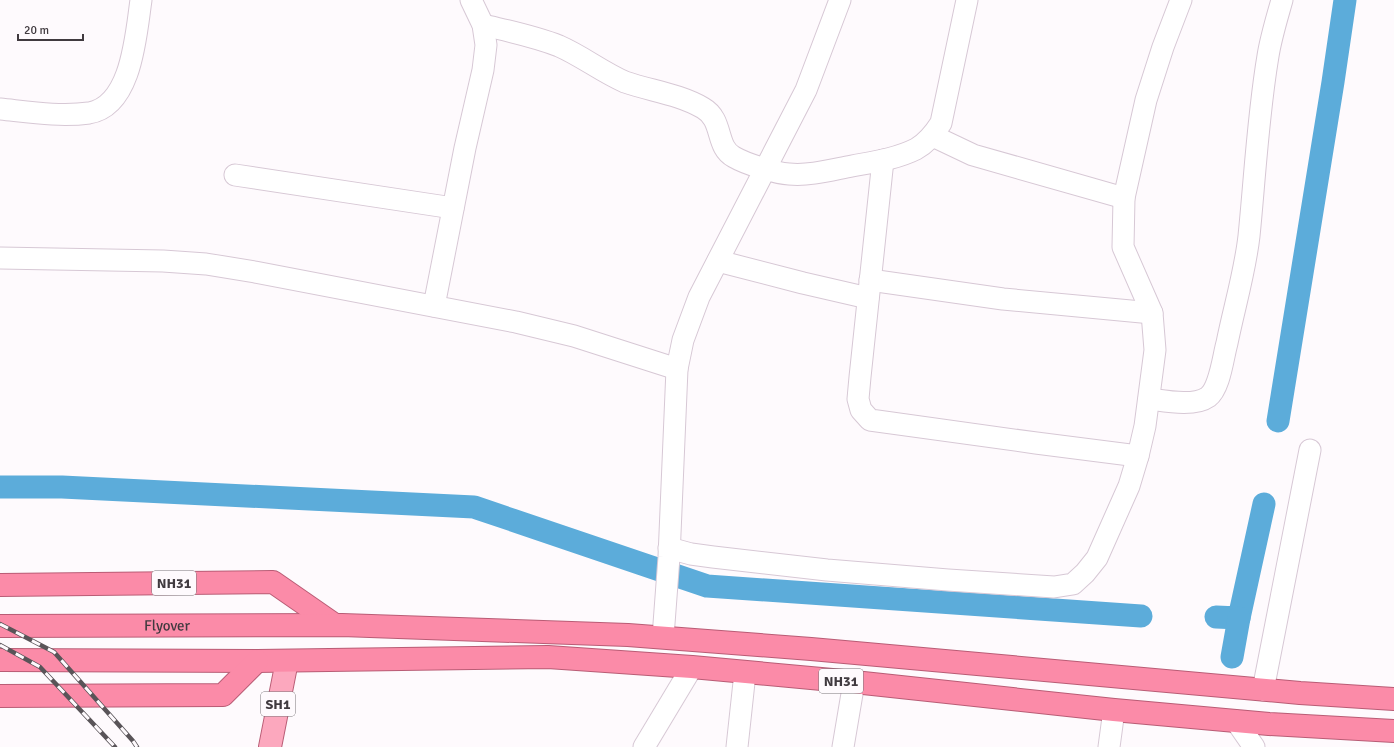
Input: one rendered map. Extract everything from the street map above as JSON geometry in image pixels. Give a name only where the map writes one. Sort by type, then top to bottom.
[{"type":"highway","name":"NH31","points":[[0,585],[273,582],[335,624],[663,637],[1263,690],[1394,699]]},
{"type":"highway","name":"Flyover","points":[[0,626],[335,624]]},
{"type":"highway","name":"NH31","points":[[257,661],[548,657],[692,667],[854,682],[1114,710],[1236,721],[1394,731]]},
{"type":"highway","points":[[0,660],[257,661]]},
{"type":"highway","points":[[0,696],[223,695],[257,661]]},
{"type":"main road","name":"SH1","points":[[270,747],[286,661]]},
{"type":"street","points":[[0,109],[64,114],[90,112],[105,107],[117,94],[124,81],[131,62],[141,0]]},
{"type":"street","points":[[434,306],[453,208],[483,70],[486,45],[483,25],[471,0]]},
{"type":"street","points":[[663,637],[669,552],[677,368],[683,340],[699,297],[806,90],[840,0]]},
{"type":"street","points":[[483,25],[533,37],[560,46],[625,81],[683,98],[704,108],[713,116],[726,151],[733,157],[765,169],[788,174],[812,174],[896,157],[917,148],[933,136],[940,123],[967,0]]},
{"type":"street","points":[[669,552],[827,570],[1054,587],[1072,584],[1086,573],[1097,558],[1129,486],[1145,426],[1155,350],[1152,313],[1123,247],[1124,198],[1146,100],[1163,47],[1181,0]]},
{"type":"street","points":[[1149,399],[1194,402],[1208,397],[1215,388],[1235,307],[1249,238],[1258,131],[1268,55],[1282,0]]},
{"type":"street","points":[[933,136],[973,155],[1124,198]]},
{"type":"street","points":[[884,160],[858,399],[861,410],[870,420],[1138,456]]},
{"type":"street","points":[[235,175],[453,208]]},
{"type":"street","points":[[0,258],[163,261],[206,264],[516,322],[574,336],[677,368]]},
{"type":"street","points":[[718,260],[803,283],[1152,313]]},
{"type":"street","points":[[1263,690],[1310,450]]},
{"type":"street","points":[[644,747],[692,667]]},
{"type":"street","points":[[737,747],[745,673]]},
{"type":"street","points":[[845,746],[854,682]]},
{"type":"street","points":[[1109,747],[1114,710]]},
{"type":"street","points":[[1236,721],[1254,747]]},
{"type":"waterway","points":[[1278,421],[1345,0]]},
{"type":"waterway","points":[[0,487],[62,487],[474,507],[707,586],[1141,616]]},
{"type":"waterway","points":[[1216,617],[1239,618],[1264,504]]},
{"type":"waterway","points":[[1232,657],[1239,618]]},
{"type":"railway","points":[[0,624],[54,652],[137,747]]},
{"type":"railway","points":[[0,645],[40,667],[115,747]]}]
